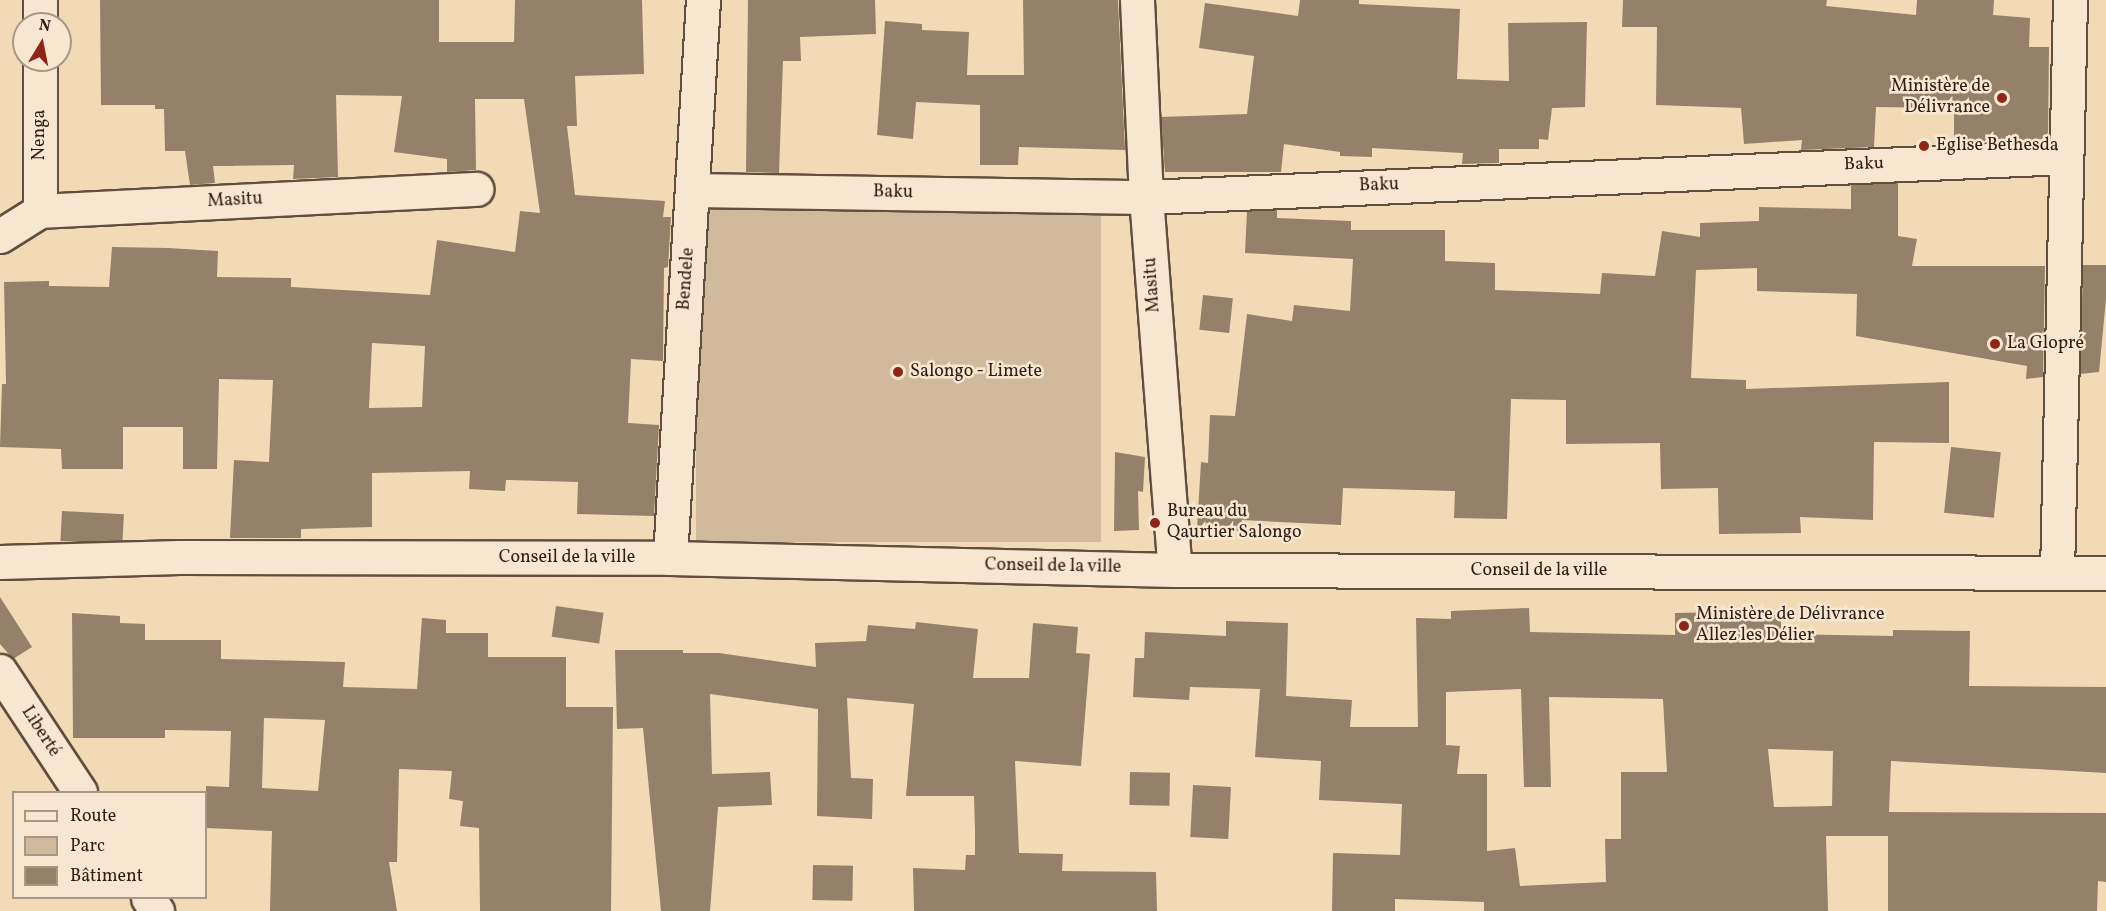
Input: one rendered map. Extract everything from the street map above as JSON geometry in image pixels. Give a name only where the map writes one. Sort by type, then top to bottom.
[{"type":"street","name":"Bendele","points":[[670,558],[703,0]]},
{"type":"street","name":"Masitu","points":[[1137,0],[1146,197],[1175,570]]},
{"type":"street","points":[[2057,573],[2070,0]]},
{"type":"street","name":"Nenga","points":[[40,72],[40,211]]},
{"type":"street","name":"Baku","points":[[693,190],[1146,197],[2065,157]]},
{"type":"street","name":"Masitu","points":[[0,236],[40,211],[476,189]]},
{"type":"street","name":"Conseil de la ville","points":[[0,561],[179,557],[670,558],[1175,570],[2106,573]]},
{"type":"street","name":"Liberté","points":[[0,671],[79,791]]},
{"type":"green space","name":"Salongo - Limete","points":[[696,198],[1101,198],[1101,542],[696,542]]},
{"type":"building","points":[[100,0],[439,0],[439,42],[514,42],[515,0],[642,0],[644,74],[575,76],[577,126],[567,126],[575,195],[665,201],[663,217],[671,217],[668,267],[664,268],[663,361],[631,359],[628,423],[659,425],[654,516],[577,514],[578,482],[506,480],[505,491],[469,489],[470,471],[372,473],[372,527],[301,529],[301,538],[230,538],[234,460],[269,462],[273,380],[219,379],[217,469],[183,469],[183,427],[123,427],[123,469],[62,469],[61,449],[0,447],[2,384],[6,384],[4,282],[49,281],[49,286],[109,287],[112,247],[168,248],[218,251],[217,277],[291,278],[291,287],[430,295],[437,240],[515,252],[520,211],[540,213],[524,99],[475,99],[476,170],[447,172],[447,159],[394,152],[402,96],[336,95],[338,177],[293,179],[294,165],[213,166],[215,183],[190,185],[185,151],[165,151],[164,109],[155,109],[155,105],[101,105]],"holes":[[[372,343],[425,346],[422,407],[369,408]]]},
{"type":"building","points":[[748,0],[875,0],[876,34],[800,37],[801,61],[783,61],[779,173],[746,172]]},
{"type":"building","points":[[1023,0],[1118,0],[1125,150],[1019,147],[1018,165],[980,165],[980,105],[916,102],[913,139],[877,135],[885,21],[922,24],[922,30],[969,32],[967,75],[1024,75]]},
{"type":"building","points":[[1300,0],[1359,0],[1359,4],[1460,9],[1457,79],[1509,81],[1508,23],[1587,22],[1585,107],[1552,108],[1548,140],[1539,139],[1539,149],[1499,149],[1499,163],[1462,164],[1463,153],[1372,148],[1372,157],[1340,156],[1340,152],[1284,144],[1281,172],[1165,172],[1161,117],[1247,114],[1254,56],[1199,48],[1205,3],[1298,16]]},
{"type":"building","points":[[1623,0],[1827,0],[1826,6],[1916,15],[1917,0],[1994,0],[1993,15],[2030,18],[2029,47],[2049,47],[2048,139],[1954,143],[1954,108],[1876,107],[1874,147],[1801,150],[1802,140],[1744,144],[1741,108],[1656,105],[1657,27],[1622,27]]},
{"type":"building","points":[[1898,183],[1898,236],[1917,239],[1912,266],[2045,266],[2043,377],[2026,379],[2027,366],[1856,336],[1857,294],[1757,291],[1757,268],[1696,270],[1691,378],[1746,380],[1746,389],[1949,382],[1949,443],[1874,442],[1873,520],[1800,517],[1801,533],[1719,534],[1718,488],[1661,489],[1660,443],[1566,444],[1566,400],[1511,399],[1507,519],[1454,518],[1455,491],[1343,488],[1341,525],[1242,520],[1241,532],[1197,529],[1201,462],[1208,463],[1210,415],[1235,416],[1247,314],[1292,321],[1294,305],[1350,311],[1353,259],[1245,253],[1247,211],[1277,210],[1277,218],[1351,221],[1351,230],[1445,230],[1445,261],[1495,263],[1495,290],[1600,294],[1602,273],[1655,276],[1662,231],[1700,237],[1700,223],[1759,221],[1759,207],[1851,209],[1851,185]]},
{"type":"building","points":[[2083,265],[2106,265],[2106,299],[2099,372],[2080,374]]},
{"type":"building","points":[[1203,295],[1233,298],[1229,333],[1199,330]]},
{"type":"building","points":[[1951,447],[2001,452],[1994,518],[1944,513]]},
{"type":"building","points":[[1115,452],[1145,457],[1143,492],[1138,491],[1139,530],[1114,531]]},
{"type":"building","points":[[62,511],[124,514],[122,544],[60,541]]},
{"type":"building","points":[[0,597],[32,647],[13,659],[0,644]]},
{"type":"building","points":[[556,606],[604,613],[599,643],[552,637]]},
{"type":"building","points":[[1529,608],[1530,632],[1675,635],[1675,613],[1724,612],[1781,614],[1781,634],[1893,636],[1893,630],[1970,631],[1969,686],[2106,687],[2106,773],[1891,761],[1889,812],[2106,813],[2106,882],[2098,881],[2097,911],[1888,911],[1888,836],[1826,836],[1828,911],[1484,911],[1484,902],[1395,899],[1395,911],[1332,911],[1333,853],[1400,855],[1402,804],[1319,800],[1321,761],[1255,757],[1260,689],[1190,687],[1189,700],[1133,697],[1135,658],[1144,658],[1145,632],[1226,636],[1226,621],[1288,623],[1286,696],[1352,700],[1350,727],[1418,727],[1416,618],[1451,619],[1451,611]],"holes":[[[1521,689],[1524,787],[1551,787],[1549,697],[1663,699],[1667,772],[1621,772],[1621,839],[1605,839],[1606,882],[1520,886],[1515,848],[1487,851],[1487,774],[1457,774],[1460,746],[1446,745],[1446,692]],[[1768,749],[1833,751],[1832,806],[1774,807]]]},
{"type":"building","points":[[72,613],[120,616],[120,623],[145,624],[145,640],[221,640],[221,659],[345,662],[343,687],[417,689],[422,618],[446,620],[446,633],[488,633],[488,657],[566,657],[566,707],[613,707],[611,911],[480,911],[479,828],[460,826],[463,801],[449,799],[452,771],[399,769],[397,862],[389,862],[397,911],[270,911],[272,831],[207,828],[206,786],[229,787],[231,731],[165,730],[165,738],[73,738]],"holes":[[[264,718],[325,720],[318,791],[262,788]]]},
{"type":"building","points":[[916,622],[978,629],[973,678],[1029,678],[1033,623],[1078,627],[1076,653],[1090,654],[1081,766],[1015,761],[1019,853],[1063,854],[1062,871],[1156,872],[1157,911],[914,911],[913,868],[965,870],[966,855],[975,855],[975,830],[974,796],[906,796],[914,704],[847,698],[851,778],[873,779],[872,819],[817,816],[818,709],[710,694],[712,774],[770,772],[772,805],[718,807],[710,911],[661,911],[643,728],[617,729],[615,650],[683,650],[683,653],[719,653],[816,667],[815,643],[866,641],[868,625],[915,629]]},
{"type":"building","points":[[1130,772],[1170,773],[1169,806],[1129,805]]},
{"type":"building","points":[[1193,785],[1231,787],[1228,839],[1190,837]]},
{"type":"building","points":[[813,865],[853,866],[852,901],[812,900]]},
{"type":"place","name":"Ministère de Délivrance","points":[[2002,98]]},
{"type":"place","name":"Eglise Bethesda","points":[[1924,146]]},
{"type":"place","name":"La Glopré","points":[[1995,344]]},
{"type":"place","name":"Salongo - Limete","points":[[898,372]]},
{"type":"place","name":"Bureau du Qaurtier Salongo","points":[[1155,523]]},
{"type":"place","name":"Ministère de Délivrance Allez les Délier","points":[[1684,626]]}]
